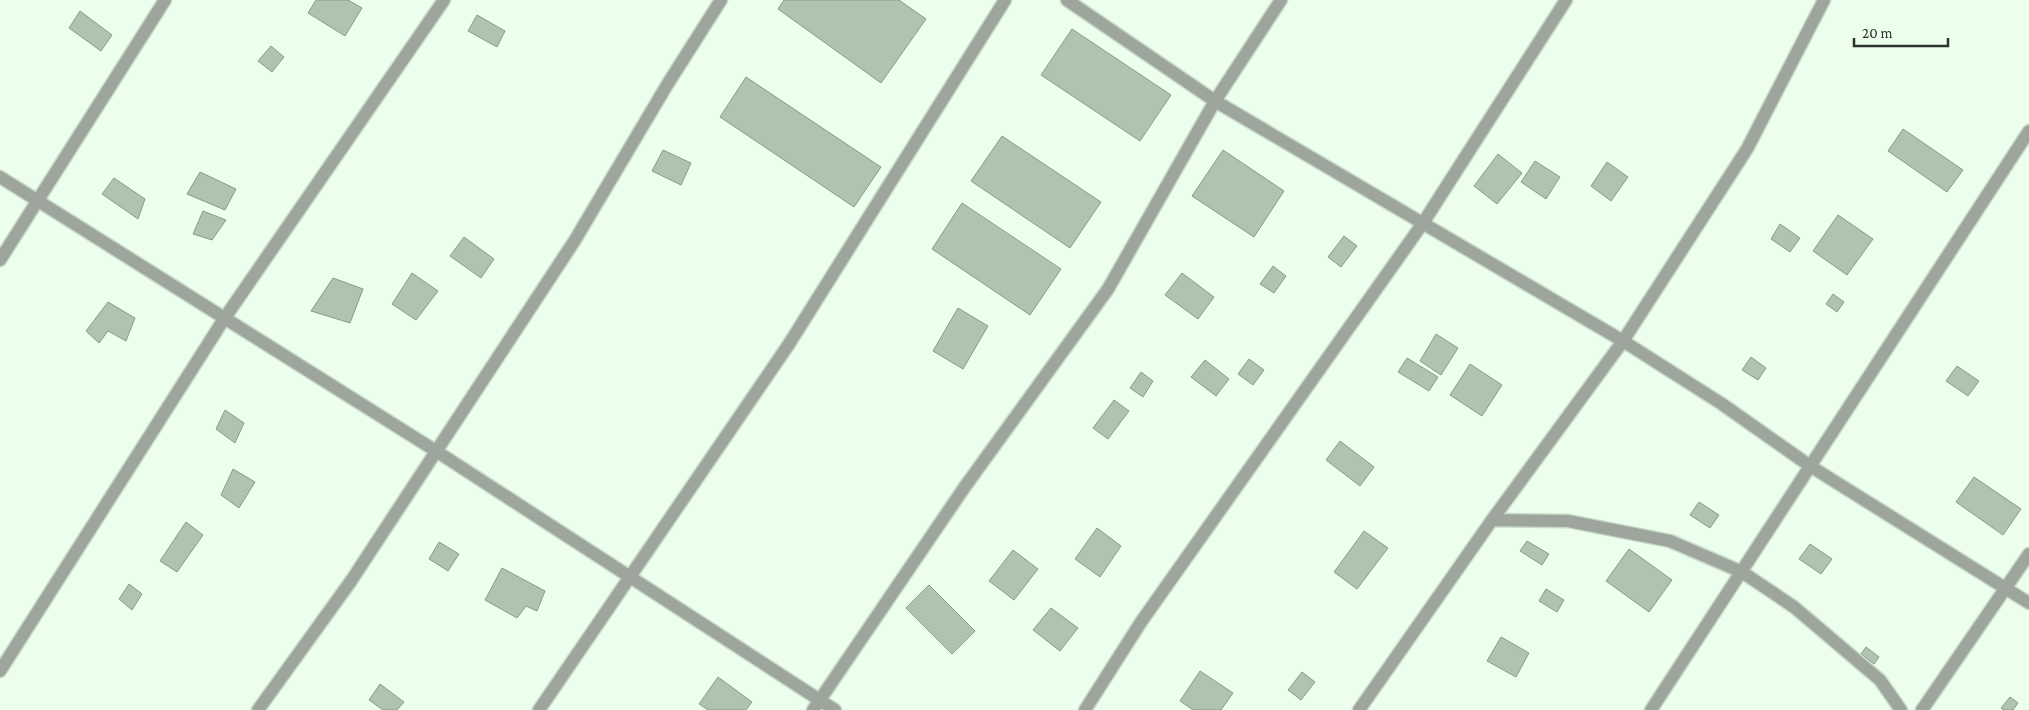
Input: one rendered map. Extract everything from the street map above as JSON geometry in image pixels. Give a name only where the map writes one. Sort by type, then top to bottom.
[{"type":"street","points":[[0,260],[165,0]]},
{"type":"street","points":[[0,670],[224,318],[444,0]]},
{"type":"street","points":[[258,710],[351,581],[575,240],[667,85],[721,0]]},
{"type":"street","points":[[539,710],[789,344],[1004,0]]},
{"type":"street","points":[[1067,0],[1215,101],[1623,341],[1722,404],[1810,466],[2029,603]]},
{"type":"street","points":[[817,705],[964,488],[1108,289],[1215,101],[1281,0]]},
{"type":"street","points":[[1085,710],[1141,622],[1423,223],[1566,0]]},
{"type":"street","points":[[1359,710],[1492,520],[1623,341],[1747,149],[1824,0]]},
{"type":"street","points":[[1651,710],[2029,131]]},
{"type":"street","points":[[0,176],[436,451],[630,577],[817,705],[836,710]]},
{"type":"street","points":[[1492,520],[1568,521],[1670,540],[1742,572],[1794,608],[1880,680],[1901,710]]},
{"type":"street","points":[[1922,710],[2029,554]]},
{"type":"building","points":[[316,0],[348,0],[362,8],[345,36],[308,13]]},
{"type":"building","points":[[784,0],[899,0],[926,19],[881,83],[778,9]]},
{"type":"building","points":[[80,11],[112,35],[101,51],[69,28]]},
{"type":"building","points":[[477,15],[505,31],[497,47],[468,31]]},
{"type":"building","points":[[1072,29],[1171,95],[1140,141],[1041,75]]},
{"type":"building","points":[[271,46],[284,57],[272,72],[258,61]]},
{"type":"building","points":[[746,77],[881,167],[854,207],[720,117]]},
{"type":"building","points":[[1903,129],[1963,170],[1947,192],[1888,151]]},
{"type":"building","points":[[1002,136],[1101,202],[1070,248],[971,181]]},
{"type":"building","points":[[663,150],[691,163],[681,185],[652,171]]},
{"type":"building","points":[[1223,150],[1284,191],[1254,237],[1192,196]]},
{"type":"building","points":[[1498,154],[1522,173],[1497,204],[1474,186]]},
{"type":"building","points":[[1535,161],[1560,177],[1546,199],[1521,182]]},
{"type":"building","points":[[1607,162],[1628,177],[1611,201],[1591,186]]},
{"type":"building","points":[[200,172],[236,189],[225,210],[187,194]]},
{"type":"building","points":[[114,178],[145,199],[138,219],[102,194]]},
{"type":"building","points":[[962,203],[1061,269],[1030,315],[932,249]]},
{"type":"building","points":[[203,211],[226,220],[212,240],[193,234]]},
{"type":"building","points":[[1838,215],[1873,239],[1847,275],[1813,251]]},
{"type":"building","points":[[1780,224],[1800,238],[1790,252],[1771,239]]},
{"type":"building","points":[[1344,236],[1357,246],[1341,267],[1328,257]]},
{"type":"building","points":[[464,237],[494,259],[481,278],[450,256]]},
{"type":"building","points":[[1273,266],[1286,276],[1274,293],[1260,284]]},
{"type":"building","points":[[412,273],[438,291],[416,320],[392,304]]},
{"type":"building","points":[[1182,273],[1214,297],[1198,319],[1165,295]]},
{"type":"building","points":[[333,278],[363,289],[350,323],[311,311]]},
{"type":"building","points":[[1833,294],[1844,302],[1837,312],[1826,304]]},
{"type":"building","points":[[108,302],[135,318],[126,341],[108,331],[99,343],[86,331]]},
{"type":"building","points":[[958,308],[988,326],[963,369],[933,351]]},
{"type":"building","points":[[1436,334],[1458,348],[1441,375],[1420,361]]},
{"type":"building","points":[[1751,357],[1766,368],[1758,380],[1742,370]]},
{"type":"building","points":[[1407,358],[1438,377],[1429,391],[1398,372]]},
{"type":"building","points":[[1249,359],[1264,370],[1253,385],[1238,374]]},
{"type":"building","points":[[1205,360],[1229,379],[1216,396],[1191,377]]},
{"type":"building","points":[[1470,364],[1502,385],[1482,416],[1450,395]]},
{"type":"building","points":[[1957,366],[1979,381],[1968,396],[1946,381]]},
{"type":"building","points":[[1141,372],[1153,381],[1143,397],[1130,388]]},
{"type":"building","points":[[1114,400],[1129,411],[1108,439],[1093,428]]},
{"type":"building","points":[[225,410],[244,423],[235,443],[216,429]]},
{"type":"building","points":[[1340,441],[1374,467],[1360,486],[1326,460]]},
{"type":"building","points":[[233,469],[255,482],[239,508],[221,495]]},
{"type":"building","points":[[1974,477],[2021,509],[2003,535],[1956,502]]},
{"type":"building","points":[[1699,502],[1719,515],[1710,528],[1690,515]]},
{"type":"building","points":[[186,522],[203,535],[177,572],[160,561]]},
{"type":"building","points":[[1097,528],[1121,546],[1100,577],[1075,559]]},
{"type":"building","points":[[1364,531],[1388,548],[1357,589],[1334,572]]},
{"type":"building","points":[[1527,541],[1549,554],[1542,565],[1520,551]]},
{"type":"building","points":[[439,542],[459,554],[448,571],[429,559]]},
{"type":"building","points":[[1810,544],[1832,559],[1821,574],[1799,559]]},
{"type":"building","points":[[1629,549],[1672,580],[1649,612],[1606,581]]},
{"type":"building","points":[[1013,550],[1038,569],[1014,600],[989,581]]},
{"type":"building","points":[[502,568],[545,591],[537,611],[526,606],[517,618],[485,600]]},
{"type":"building","points":[[129,584],[142,594],[132,610],[119,599]]},
{"type":"building","points":[[929,585],[975,631],[952,654],[906,608]]},
{"type":"building","points":[[1546,589],[1564,600],[1557,612],[1539,601]]},
{"type":"building","points":[[1051,608],[1078,628],[1060,651],[1033,630]]},
{"type":"building","points":[[1501,637],[1529,653],[1516,677],[1487,661]]},
{"type":"building","points":[[1866,647],[1879,657],[1874,664],[1861,654]]},
{"type":"building","points":[[1200,671],[1233,693],[1221,710],[1193,710],[1180,701]]},
{"type":"building","points":[[1302,672],[1315,682],[1301,700],[1288,690]]},
{"type":"building","points":[[718,677],[752,702],[746,710],[708,710],[699,704]]},
{"type":"building","points":[[380,684],[404,702],[397,710],[383,710],[369,700]]},
{"type":"building","points":[[2010,697],[2018,703],[2013,710],[2004,710],[2001,708]]}]
